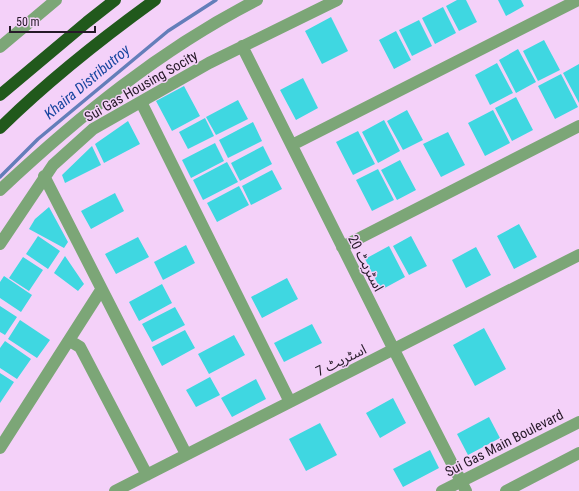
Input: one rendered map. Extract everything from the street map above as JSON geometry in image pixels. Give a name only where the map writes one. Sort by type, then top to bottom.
[{"type":"highway","points":[[0,95],[86,22],[115,0]]},
{"type":"highway","points":[[0,128],[65,70],[122,24],[155,0]]},
{"type":"street","points":[[0,46],[56,0]]},
{"type":"street","points":[[0,190],[75,122],[141,71],[178,45],[215,22],[257,0]]},
{"type":"street","name":"Sui Gas Housing Socity","points":[[0,244],[44,176],[53,165],[93,129],[209,63],[337,0]]},
{"type":"street","points":[[292,145],[578,0]]},
{"type":"street","name":"اسٹریٹ 20","points":[[242,46],[342,247],[464,486]]},
{"type":"street","points":[[142,102],[290,402]]},
{"type":"street","points":[[342,247],[579,126]]},
{"type":"street","points":[[44,176],[186,454]]},
{"type":"street","name":"اسٹریٹ 7","points":[[115,491],[579,255]]},
{"type":"street","points":[[0,448],[70,341],[101,290]]},
{"type":"street","points":[[70,341],[80,347],[147,475]]},
{"type":"street","name":"Sui Gas Main Boulevard","points":[[442,491],[464,486],[579,422]]},
{"type":"street","points":[[506,491],[579,453]]},
{"type":"building","points":[[457,0],[466,0],[477,22],[459,31],[446,6]]},
{"type":"building","points":[[498,0],[521,0],[524,6],[506,16]]},
{"type":"building","points":[[443,7],[456,33],[435,44],[422,18]]},
{"type":"building","points":[[331,17],[348,51],[322,64],[305,31]]},
{"type":"building","points":[[419,20],[432,46],[412,56],[399,30]]},
{"type":"building","points":[[396,31],[411,60],[394,69],[379,40]]},
{"type":"building","points":[[544,40],[560,70],[538,81],[523,51]]},
{"type":"building","points":[[518,49],[536,82],[516,93],[499,60]]},
{"type":"building","points":[[497,63],[513,93],[490,105],[475,75]]},
{"type":"building","points":[[579,64],[579,103],[563,73]]},
{"type":"building","points":[[561,74],[578,107],[555,119],[538,86]]},
{"type":"building","points":[[303,78],[318,108],[296,120],[280,90]]},
{"type":"building","points":[[184,86],[200,116],[172,131],[156,101]]},
{"type":"building","points":[[516,97],[533,130],[512,141],[495,108]]},
{"type":"building","points":[[238,100],[248,119],[216,135],[206,117]]},
{"type":"building","points":[[407,110],[423,140],[403,150],[387,121]]},
{"type":"building","points":[[493,110],[510,143],[485,156],[468,123]]},
{"type":"building","points":[[205,118],[214,136],[188,149],[179,132]]},
{"type":"building","points":[[384,120],[400,151],[378,163],[362,132]]},
{"type":"building","points":[[128,121],[140,144],[104,163],[95,144]]},
{"type":"building","points":[[253,122],[262,141],[228,158],[219,140]]},
{"type":"building","points":[[358,131],[375,164],[353,175],[336,142]]},
{"type":"building","points":[[448,132],[465,165],[441,177],[423,144]]},
{"type":"building","points":[[215,143],[224,161],[191,178],[182,160]]},
{"type":"building","points":[[92,146],[101,165],[65,183],[62,175]]},
{"type":"building","points":[[263,146],[272,164],[240,181],[231,163]]},
{"type":"building","points":[[400,160],[416,190],[397,200],[381,170]]},
{"type":"building","points":[[227,162],[238,182],[203,200],[193,180]]},
{"type":"building","points":[[378,169],[394,200],[372,211],[356,180]]},
{"type":"building","points":[[272,170],[282,189],[251,205],[242,186]]},
{"type":"building","points":[[239,186],[249,205],[217,222],[207,203]]},
{"type":"building","points":[[115,193],[124,211],[91,229],[81,211]]},
{"type":"building","points":[[49,207],[68,242],[64,248],[29,229],[35,219]]},
{"type":"building","points":[[519,224],[537,257],[514,269],[497,236]]},
{"type":"building","points":[[38,236],[60,251],[48,269],[26,254]]},
{"type":"building","points":[[411,236],[427,266],[409,275],[393,246]]},
{"type":"building","points":[[138,237],[149,257],[116,274],[105,254]]},
{"type":"building","points":[[186,245],[195,263],[163,280],[154,262]]},
{"type":"building","points":[[389,246],[405,277],[381,290],[365,259]]},
{"type":"building","points":[[476,247],[491,275],[466,288],[452,260]]},
{"type":"building","points":[[65,256],[84,284],[78,291],[54,273]]},
{"type":"building","points":[[23,257],[43,270],[29,291],[9,278]]},
{"type":"building","points":[[4,276],[32,295],[21,312],[0,298],[0,282]]},
{"type":"building","points":[[287,278],[298,299],[262,318],[251,297]]},
{"type":"building","points":[[162,284],[172,303],[139,321],[129,302]]},
{"type":"building","points":[[0,306],[17,317],[5,335],[0,332]]},
{"type":"building","points":[[175,307],[185,325],[152,342],[142,324]]},
{"type":"building","points":[[20,320],[50,340],[37,358],[8,339]]},
{"type":"building","points":[[312,324],[322,343],[284,362],[274,343]]},
{"type":"building","points":[[484,328],[506,369],[475,386],[453,345]]},
{"type":"building","points":[[185,330],[195,348],[162,366],[152,347]]},
{"type":"building","points":[[234,335],[245,355],[209,374],[198,354]]},
{"type":"building","points":[[5,341],[31,359],[17,379],[0,368],[0,348]]},
{"type":"building","points":[[0,373],[14,382],[0,403]]},
{"type":"building","points":[[210,377],[220,395],[196,407],[186,390]]},
{"type":"building","points":[[256,379],[266,399],[232,417],[221,398]]},
{"type":"building","points":[[393,398],[406,423],[380,438],[366,413]]},
{"type":"building","points":[[489,417],[500,438],[468,455],[457,434]]},
{"type":"building","points":[[320,423],[337,455],[306,471],[289,439]]},
{"type":"building","points":[[430,450],[439,468],[403,487],[393,469]]},
{"type":"waterway","name":"Khaira Distributroy","points":[[0,177],[38,139],[168,31],[216,0]]}]
